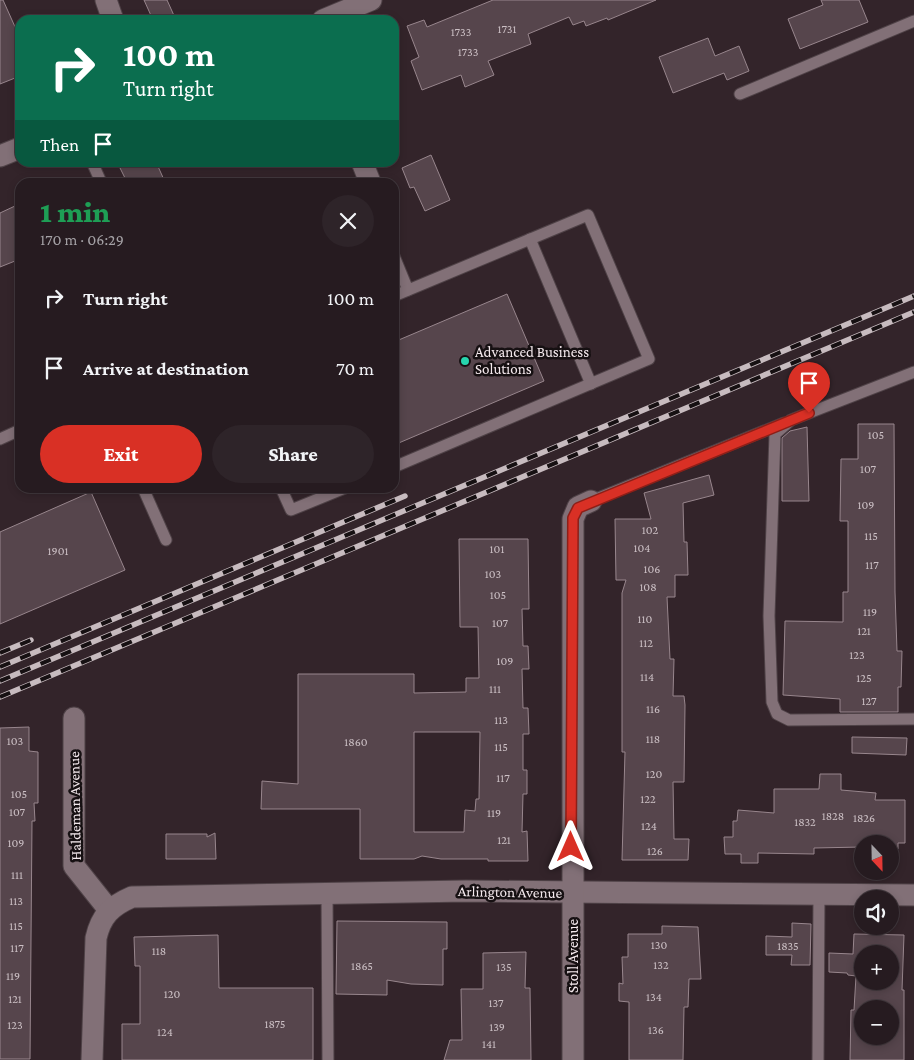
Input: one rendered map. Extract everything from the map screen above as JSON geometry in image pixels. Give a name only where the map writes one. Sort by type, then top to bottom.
[{"type":"street","points":[[106,0],[111,15]]},
{"type":"street","points":[[335,15],[371,0]]},
{"type":"street","points":[[0,156],[15,150]]},
{"type":"street","name":"Stoll Avenue","points":[[573,1060],[573,518],[578,508],[591,501]]},
{"type":"street","name":"Haldeman Avenue","points":[[74,718],[74,866],[109,910]]},
{"type":"street","name":"Arlington Avenue","points":[[109,910],[132,897],[327,892],[466,890],[914,895]]},
{"type":"street","points":[[92,1060],[96,938],[99,925],[109,910]]},
{"type":"lane","points":[[740,94],[914,20]]},
{"type":"lane","points":[[399,294],[588,215],[649,359],[399,465]]},
{"type":"lane","points":[[530,239],[591,384]]},
{"type":"lane","points":[[399,268],[408,290]]},
{"type":"lane","points":[[591,501],[914,372]]},
{"type":"lane","points":[[791,420],[775,434],[769,616],[772,702],[774,708],[777,714],[789,720],[914,719]]},
{"type":"lane","points":[[0,439],[15,432]]},
{"type":"lane","points":[[145,493],[166,540]]},
{"type":"lane","points":[[284,493],[291,510],[333,493]]},
{"type":"lane","points":[[327,892],[328,1060]]},
{"type":"lane","points":[[818,1060],[819,894]]},
{"type":"building","points":[[0,0],[3,0],[15,27],[15,78],[0,84]]},
{"type":"building","points":[[144,0],[167,0],[174,15],[151,15]]},
{"type":"building","points":[[493,0],[656,0],[608,20],[607,18],[586,26],[584,21],[573,25],[569,17],[528,34],[531,44],[488,61],[494,75],[465,87],[461,75],[422,90],[411,61],[419,57],[407,26],[424,20],[427,27]]},
{"type":"building","points":[[821,0],[859,0],[868,22],[800,49],[788,19],[823,5]]},
{"type":"building","points":[[708,38],[715,56],[739,46],[749,71],[727,80],[724,73],[673,93],[659,57]]},
{"type":"building","points":[[431,155],[450,200],[425,211],[414,187],[410,188],[402,168]]},
{"type":"building","points":[[158,167],[163,178],[125,178],[120,168]]},
{"type":"building","points":[[15,206],[15,261],[0,267],[0,213]]},
{"type":"building","name":"Advanced Business Solutions","points":[[507,294],[544,381],[399,443],[399,340]]},
{"type":"building","points":[[858,424],[894,424],[897,651],[902,651],[901,687],[898,687],[898,712],[840,712],[840,699],[783,695],[785,621],[843,622],[843,592],[848,592],[848,521],[840,521],[841,459],[858,459]]},
{"type":"building","points":[[807,427],[809,501],[782,501],[782,438],[790,431]]},
{"type":"building","points":[[709,475],[714,495],[683,503],[684,542],[687,542],[688,575],[675,575],[675,597],[667,597],[670,659],[674,659],[673,696],[684,696],[685,705],[684,782],[673,782],[674,839],[689,839],[688,860],[622,860],[625,752],[622,752],[622,593],[626,580],[616,580],[615,519],[651,519],[644,493]]},
{"type":"building","points":[[91,493],[125,570],[0,624],[0,532]]},
{"type":"building","points":[[459,539],[528,539],[529,609],[522,609],[523,646],[528,646],[529,669],[522,669],[523,708],[528,708],[529,734],[523,734],[523,770],[527,770],[527,794],[523,794],[522,832],[527,831],[528,861],[441,859],[422,856],[414,859],[360,859],[360,809],[261,809],[262,781],[298,784],[298,674],[414,674],[414,693],[466,692],[466,678],[479,678],[478,627],[460,627]],"holes":[[[414,732],[480,732],[479,799],[476,799],[475,811],[465,810],[464,832],[414,832]]]},
{"type":"building","points":[[29,727],[29,751],[38,752],[38,803],[34,803],[35,821],[32,821],[30,1059],[0,1059],[0,728]]},
{"type":"building","points":[[852,737],[907,738],[906,755],[852,753]]},
{"type":"building","points":[[820,774],[841,774],[841,790],[876,793],[875,800],[905,800],[905,843],[899,843],[899,835],[854,835],[854,847],[814,848],[814,854],[758,853],[758,863],[741,863],[741,854],[725,854],[724,837],[733,837],[733,821],[737,821],[738,810],[774,813],[774,789],[819,789]]},
{"type":"building","points":[[215,833],[216,859],[166,859],[166,834],[207,834],[207,837]]},
{"type":"building","points":[[337,921],[447,922],[447,949],[443,949],[443,985],[411,984],[387,980],[387,995],[336,994]]},
{"type":"building","points":[[792,923],[811,924],[810,965],[791,965],[792,955],[766,955],[766,936],[792,937]]},
{"type":"building","points":[[662,926],[698,927],[701,979],[689,979],[688,1007],[684,1007],[683,1060],[629,1060],[629,1002],[619,1001],[619,983],[623,984],[622,957],[628,957],[628,934],[662,934]]},
{"type":"building","points":[[854,934],[904,935],[902,990],[904,990],[904,1060],[850,1060],[851,1010],[854,1010],[854,1045],[899,1045],[899,1000],[855,1000],[855,990],[899,990],[899,945],[854,945],[854,976],[847,973],[829,972],[829,953],[853,954]]},
{"type":"building","points":[[218,935],[219,988],[313,988],[313,1060],[122,1060],[122,1024],[140,1024],[140,966],[135,966],[134,937]]},
{"type":"building","points":[[526,952],[525,988],[530,988],[531,1060],[444,1060],[450,1040],[462,1040],[461,989],[483,989],[483,953]]},
{"type":"railway","points":[[0,681],[914,296]]},
{"type":"railway","points":[[0,697],[914,312]]},
{"type":"railway","points":[[0,667],[405,496]]},
{"type":"railway","points":[[0,653],[31,640]]},
{"type":"place","name":"Advanced Business Solutions","points":[[465,361]]},
{"type":"route","points":[[571,847],[573,518],[578,508],[591,501],[809,413]]}]
